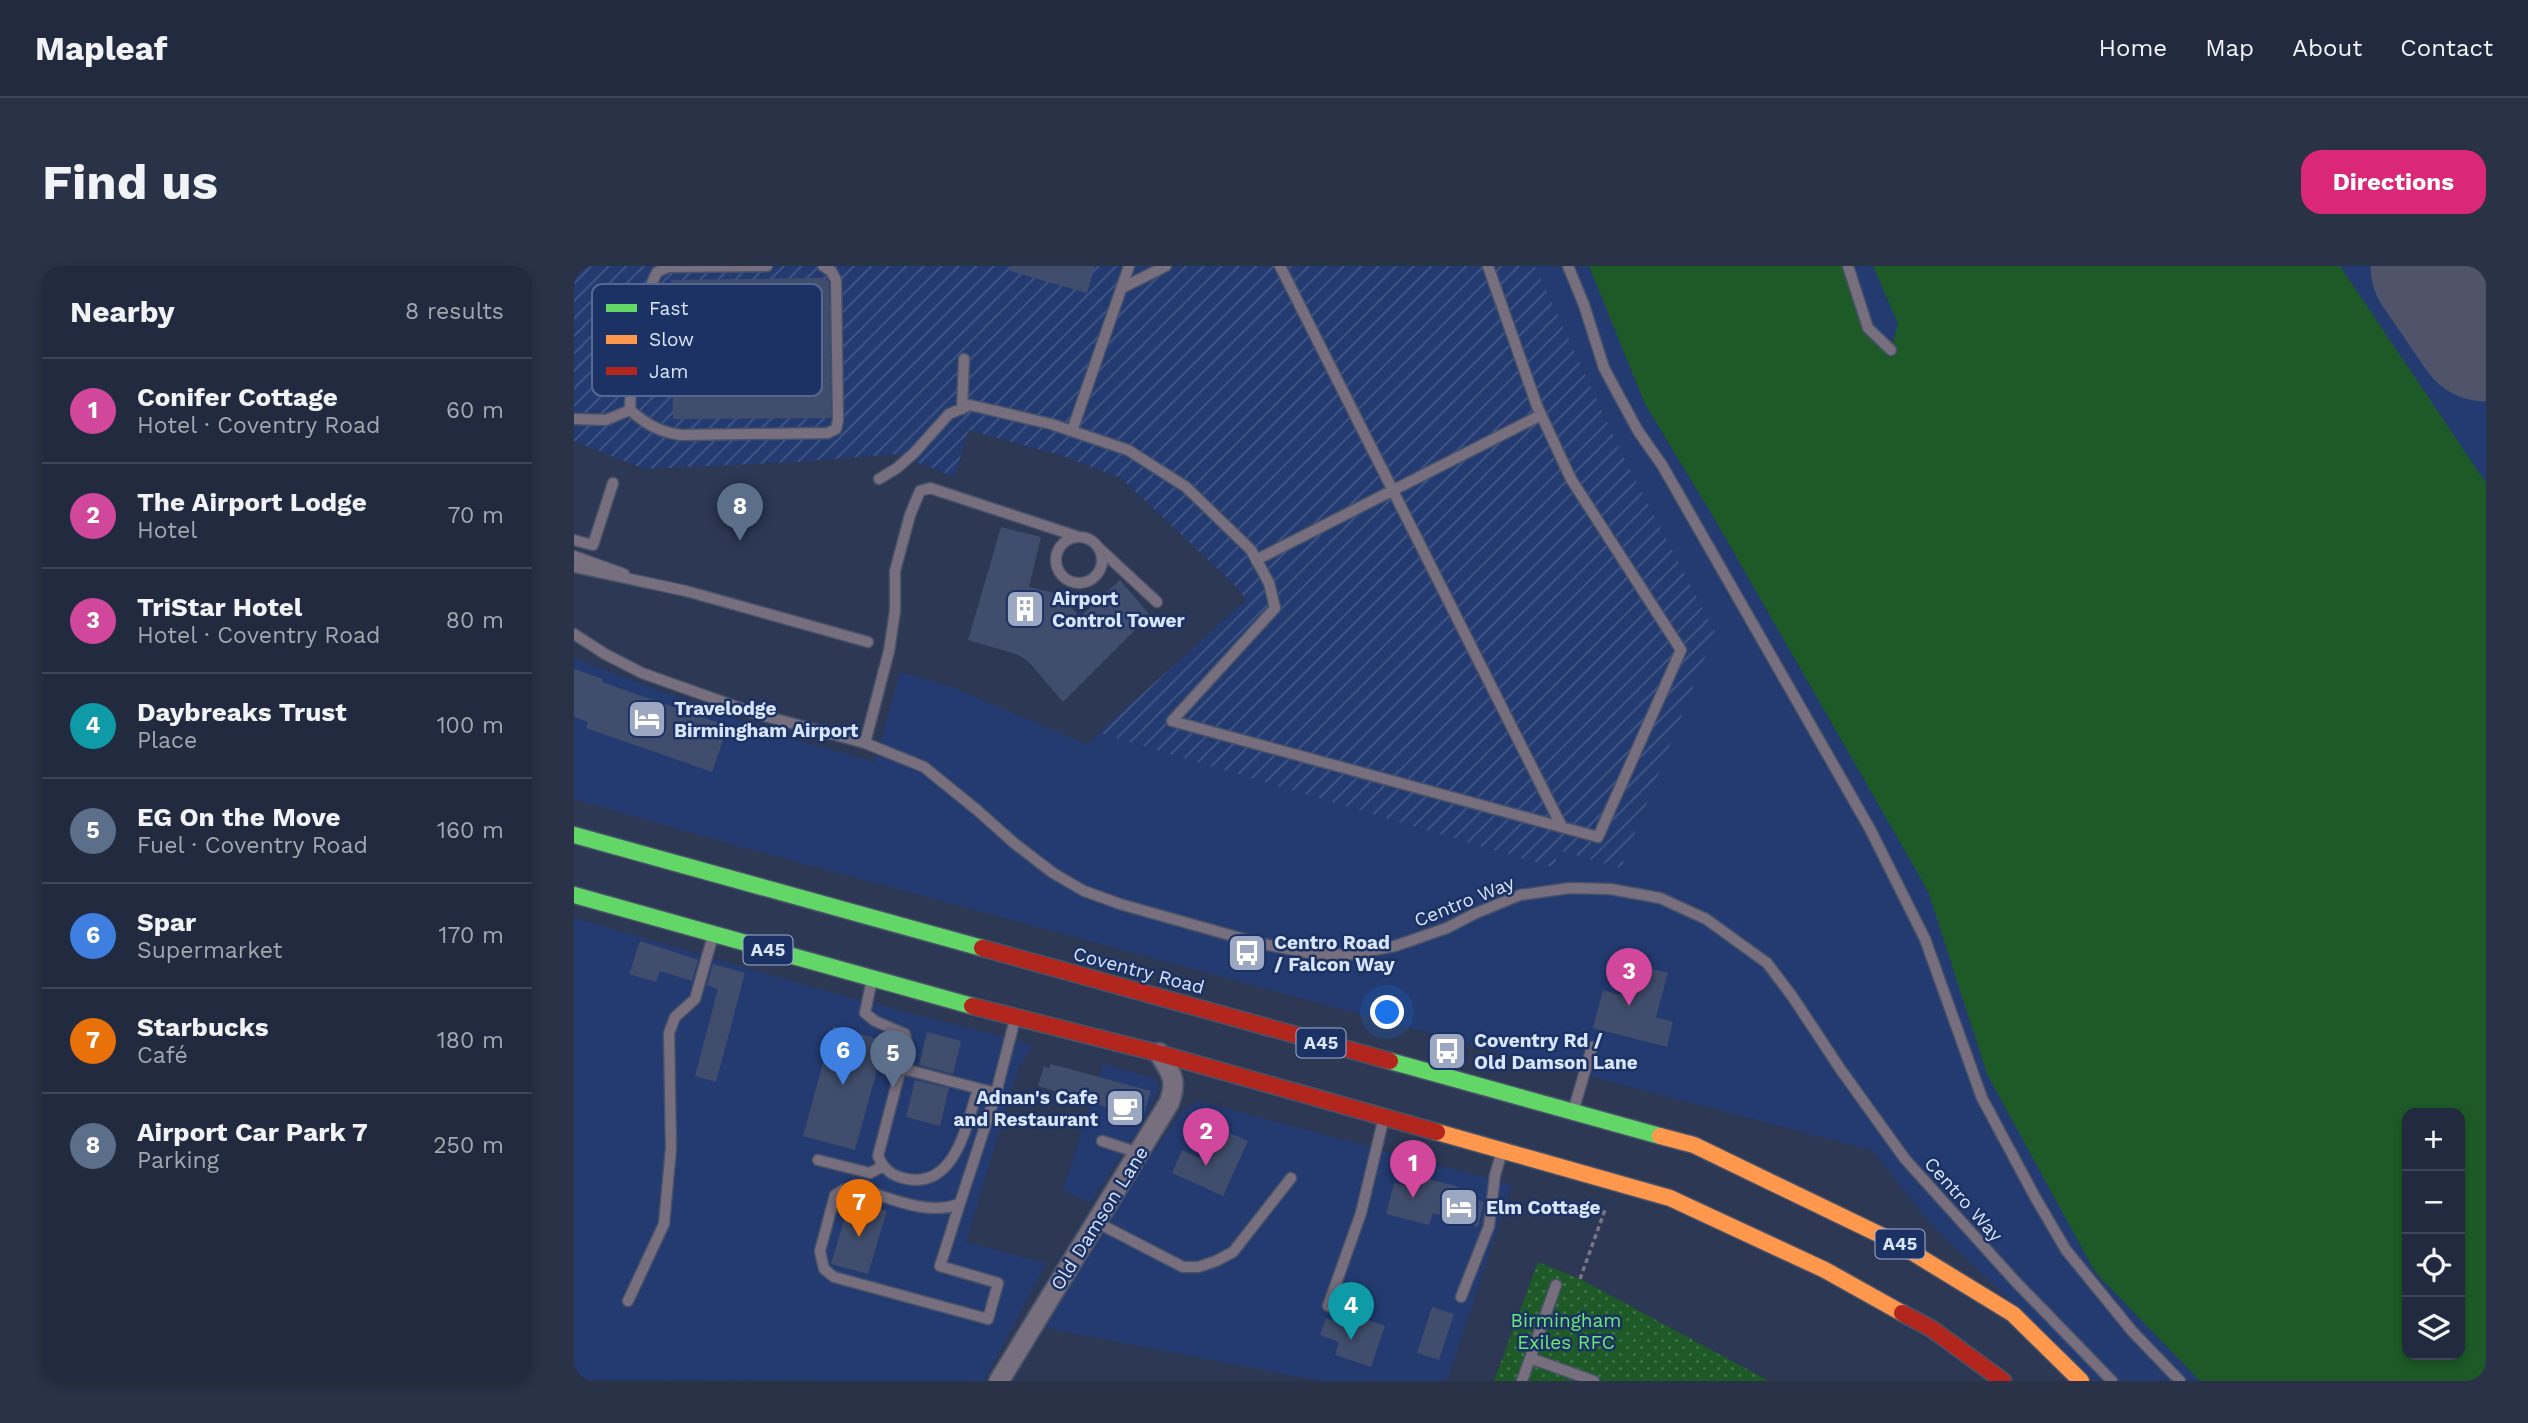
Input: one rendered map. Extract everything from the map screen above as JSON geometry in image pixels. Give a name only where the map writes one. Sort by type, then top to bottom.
[{"type":"highway","name":"Coventry Road","points":[[574,835],[1694,1145],[1898,1243],[2013,1314],[2081,1381]]},
{"type":"highway","name":"A45","points":[[574,895],[873,979],[1158,1053],[1671,1198],[1825,1270],[1932,1329],[2003,1381]]},
{"type":"street","name":"Old Damson Lane","points":[[999,1381],[1169,1103],[1174,1089],[1173,1077],[1158,1053]]},
{"type":"lane","points":[[652,284],[657,272],[668,267],[767,266]]},
{"type":"lane","points":[[630,410],[648,426],[681,435],[828,433],[836,429],[836,280],[831,271],[823,266]]},
{"type":"lane","points":[[1072,431],[1129,266]]},
{"type":"lane","points":[[1122,288],[1167,266]]},
{"type":"lane","points":[[1280,266],[1562,827]]},
{"type":"lane","points":[[879,479],[914,453],[949,414],[970,405],[1072,431],[1128,450],[1186,486],[1251,550],[1269,583],[1275,608],[1172,721],[1598,837],[1681,650],[1571,479],[1541,415],[1488,266]]},
{"type":"lane","points":[[1567,266],[1584,305],[1604,368],[1638,432],[1669,478],[1882,854],[1924,939],[1982,1098],[2035,1197],[2066,1250],[2133,1331],[2180,1381]]},
{"type":"lane","points":[[1848,266],[1868,328],[1891,350]]},
{"type":"lane","points":[[962,409],[964,359]]},
{"type":"lane","points":[[630,410],[631,396]]},
{"type":"lane","points":[[574,419],[606,420],[630,410]]},
{"type":"lane","points":[[1256,560],[1541,415]]},
{"type":"lane","points":[[574,540],[593,545],[613,483]]},
{"type":"lane","points":[[865,743],[889,651],[895,611],[895,570],[910,515],[920,491],[930,488],[1093,542],[1157,602]]},
{"type":"lane","points":[[1079,537],[1065,542],[1057,554],[1058,569],[1068,580],[1082,583],[1096,576],[1102,562],[1098,548]]},
{"type":"lane","points":[[574,556],[637,579],[867,642]]},
{"type":"lane","points":[[574,567],[603,575],[637,579]]},
{"type":"lane","name":"Centro Way","points":[[574,634],[642,673],[757,714],[865,743],[924,767],[1014,843],[1053,873],[1084,891],[1120,904],[1258,943],[1309,953],[1347,955],[1395,946],[1447,928],[1520,895],[1570,888],[1610,889],[1660,898],[1706,919],[1767,963],[1905,1159],[2015,1281],[2112,1381]]},
{"type":"lane","points":[[628,1301],[664,1224],[671,1148],[669,1033],[675,1017],[695,999],[713,935]]},
{"type":"lane","points":[[873,979],[865,1013],[875,1021],[905,1034],[907,1044],[880,1143],[878,1156],[883,1166],[890,1173],[914,1180],[933,1177],[947,1166],[962,1136],[978,1089]]},
{"type":"lane","points":[[960,1203],[937,1209],[854,1187],[843,1190],[835,1195],[820,1251],[824,1269],[834,1277],[988,1319],[998,1283],[940,1266],[996,1093],[1014,1017]]},
{"type":"lane","points":[[1573,1112],[1592,1047]]},
{"type":"lane","points":[[900,1068],[996,1093]]},
{"type":"lane","points":[[1328,1306],[1360,1213],[1384,1117]]},
{"type":"lane","points":[[1102,1141],[1139,1153]]},
{"type":"lane","points":[[1461,1297],[1489,1226],[1495,1175],[1502,1151]]},
{"type":"lane","points":[[818,1160],[870,1172],[883,1166]]},
{"type":"lane","points":[[1096,1222],[1183,1267],[1198,1267],[1233,1252],[1291,1178]]},
{"type":"lane","points":[[1522,1381],[1556,1285]]},
{"type":"lane","points":[[1530,1358],[1594,1381]]},
{"type":"path","points":[[1580,1279],[1607,1205],[1595,1202]]},
{"type":"shaded area","points":[[574,266],[1535,266],[1622,454],[1715,632],[1621,868],[1558,850],[1554,868],[1099,733],[1246,600],[1237,587],[1121,478],[1066,457],[969,430],[954,477],[897,454],[644,469],[574,441]]},
{"type":"shaded area","points":[[1535,266],[2486,266],[2486,1381],[2094,1381],[1929,1222],[1872,1150],[1574,1072],[574,799],[574,657],[778,735],[875,762],[900,672],[952,687],[1088,745],[1099,733],[1553,867],[1558,850],[1621,868],[1715,632],[1622,454]]},
{"type":"shaded area","points":[[574,918],[833,993],[1033,1045],[1018,1069],[966,1242],[1046,1263],[984,1381],[574,1380]]},
{"type":"shaded area","points":[[1103,1064],[1156,1079],[1159,1089],[1143,1122],[1090,1203],[1063,1190]]},
{"type":"shaded area","points":[[1198,1101],[1512,1185],[1447,1381],[1321,1381],[1046,1328],[1110,1214],[1182,1111]]},
{"type":"green space","points":[[1589,266],[1848,266],[1868,328],[1891,349],[1898,324],[1873,266],[2340,266],[2486,483],[2486,1381],[2200,1381],[2095,1272],[1987,1074],[1928,891],[1714,518],[1645,404]]},
{"type":"green space","name":"Birmingham Exiles RFC","points":[[1538,1262],[1580,1279],[1769,1381],[1494,1381]]},
{"type":"building","points":[[1011,266],[1095,266],[1087,293],[1010,271]]},
{"type":"building","points":[[826,278],[829,282],[831,418],[673,419],[673,396],[822,396],[822,284],[671,284],[671,280]]},
{"type":"building","name":"Airport Control Tower","points":[[1001,527],[1041,537],[1029,587],[1058,594],[1080,617],[1120,580],[1150,615],[1063,702],[1028,661],[1016,654],[968,640]]},
{"type":"building","name":"Travelodge Birmingham Airport","points":[[574,669],[603,679],[602,682],[728,726],[712,772],[586,728],[588,722],[574,717]]},
{"type":"building","points":[[640,941],[698,960],[692,981],[660,971],[656,982],[629,974]]},
{"type":"building","points":[[713,964],[745,973],[716,1082],[695,1076],[718,989],[707,985]]},
{"type":"building","points":[[1649,968],[1668,973],[1656,1017],[1673,1022],[1667,1047],[1593,1028],[1603,990],[1620,995],[1625,973],[1646,979]]},
{"type":"building","points":[[833,1026],[885,1041],[855,1150],[803,1136]]},
{"type":"building","points":[[927,1032],[961,1041],[953,1074],[919,1065]]},
{"type":"building","points":[[1051,1064],[1151,1091],[1140,1126],[1111,1116],[1113,1110],[1098,1104],[1038,1086],[1044,1066],[1049,1068]]},
{"type":"building","points":[[915,1080],[949,1088],[940,1126],[906,1117]]},
{"type":"building","points":[[1216,1127],[1248,1141],[1223,1196],[1172,1173],[1182,1150],[1202,1159]]},
{"type":"building","points":[[1421,1177],[1459,1187],[1458,1194],[1484,1202],[1478,1227],[1433,1213],[1429,1225],[1386,1214],[1394,1183],[1418,1189]]},
{"type":"building","points":[[850,1200],[887,1211],[868,1274],[831,1264]]},
{"type":"building","points":[[1432,1307],[1454,1314],[1439,1360],[1417,1353]]},
{"type":"building","points":[[1357,1316],[1385,1326],[1371,1367],[1335,1355],[1339,1342],[1320,1335],[1326,1318],[1353,1328]]},
{"type":"runway","points":[[2443,266],[2486,329]]},
{"type":"traffic: fast","points":[[574,835],[982,948]]},
{"type":"traffic: fast","points":[[574,895],[972,1006]]},
{"type":"traffic: fast","points":[[1390,1061],[1660,1136]]},
{"type":"traffic: slow","points":[[1437,1132],[1670,1198],[1825,1270],[1902,1313]]},
{"type":"traffic: slow","points":[[1660,1136],[1694,1145],[1897,1243],[2013,1314],[2081,1381]]},
{"type":"traffic: jam","points":[[982,948],[1390,1061]]},
{"type":"traffic: jam","points":[[972,1006],[1158,1053],[1437,1132]]},
{"type":"traffic: jam","points":[[1902,1313],[1932,1329],[2003,1381]]},
{"type":"place","name":"Airport Car Park 7","points":[[740,541]]},
{"type":"place","name":"Airport Control Tower","points":[[1025,609]]},
{"type":"place","name":"Travelodge Birmingham Airport","points":[[647,719]]},
{"type":"place","name":"Centro Road / Falcon Way","points":[[1247,953]]},
{"type":"place","name":"TriStar Hotel","points":[[1629,1006]]},
{"type":"place","name":"Coventry Rd / Old Damson Lane","points":[[1447,1051]]},
{"type":"place","name":"Spar","points":[[843,1085]]},
{"type":"place","name":"EG On the Move","points":[[893,1088]]},
{"type":"place","name":"Adnan's Cafe and Restaurant","points":[[1125,1108]]},
{"type":"place","name":"The Airport Lodge","points":[[1206,1166]]},
{"type":"place","name":"Conifer Cottage","points":[[1413,1198]]},
{"type":"place","name":"Elm Cottage","points":[[1459,1207]]},
{"type":"place","name":"Starbucks","points":[[859,1237]]},
{"type":"place","name":"Daybreaks Trust","points":[[1351,1340]]}]
